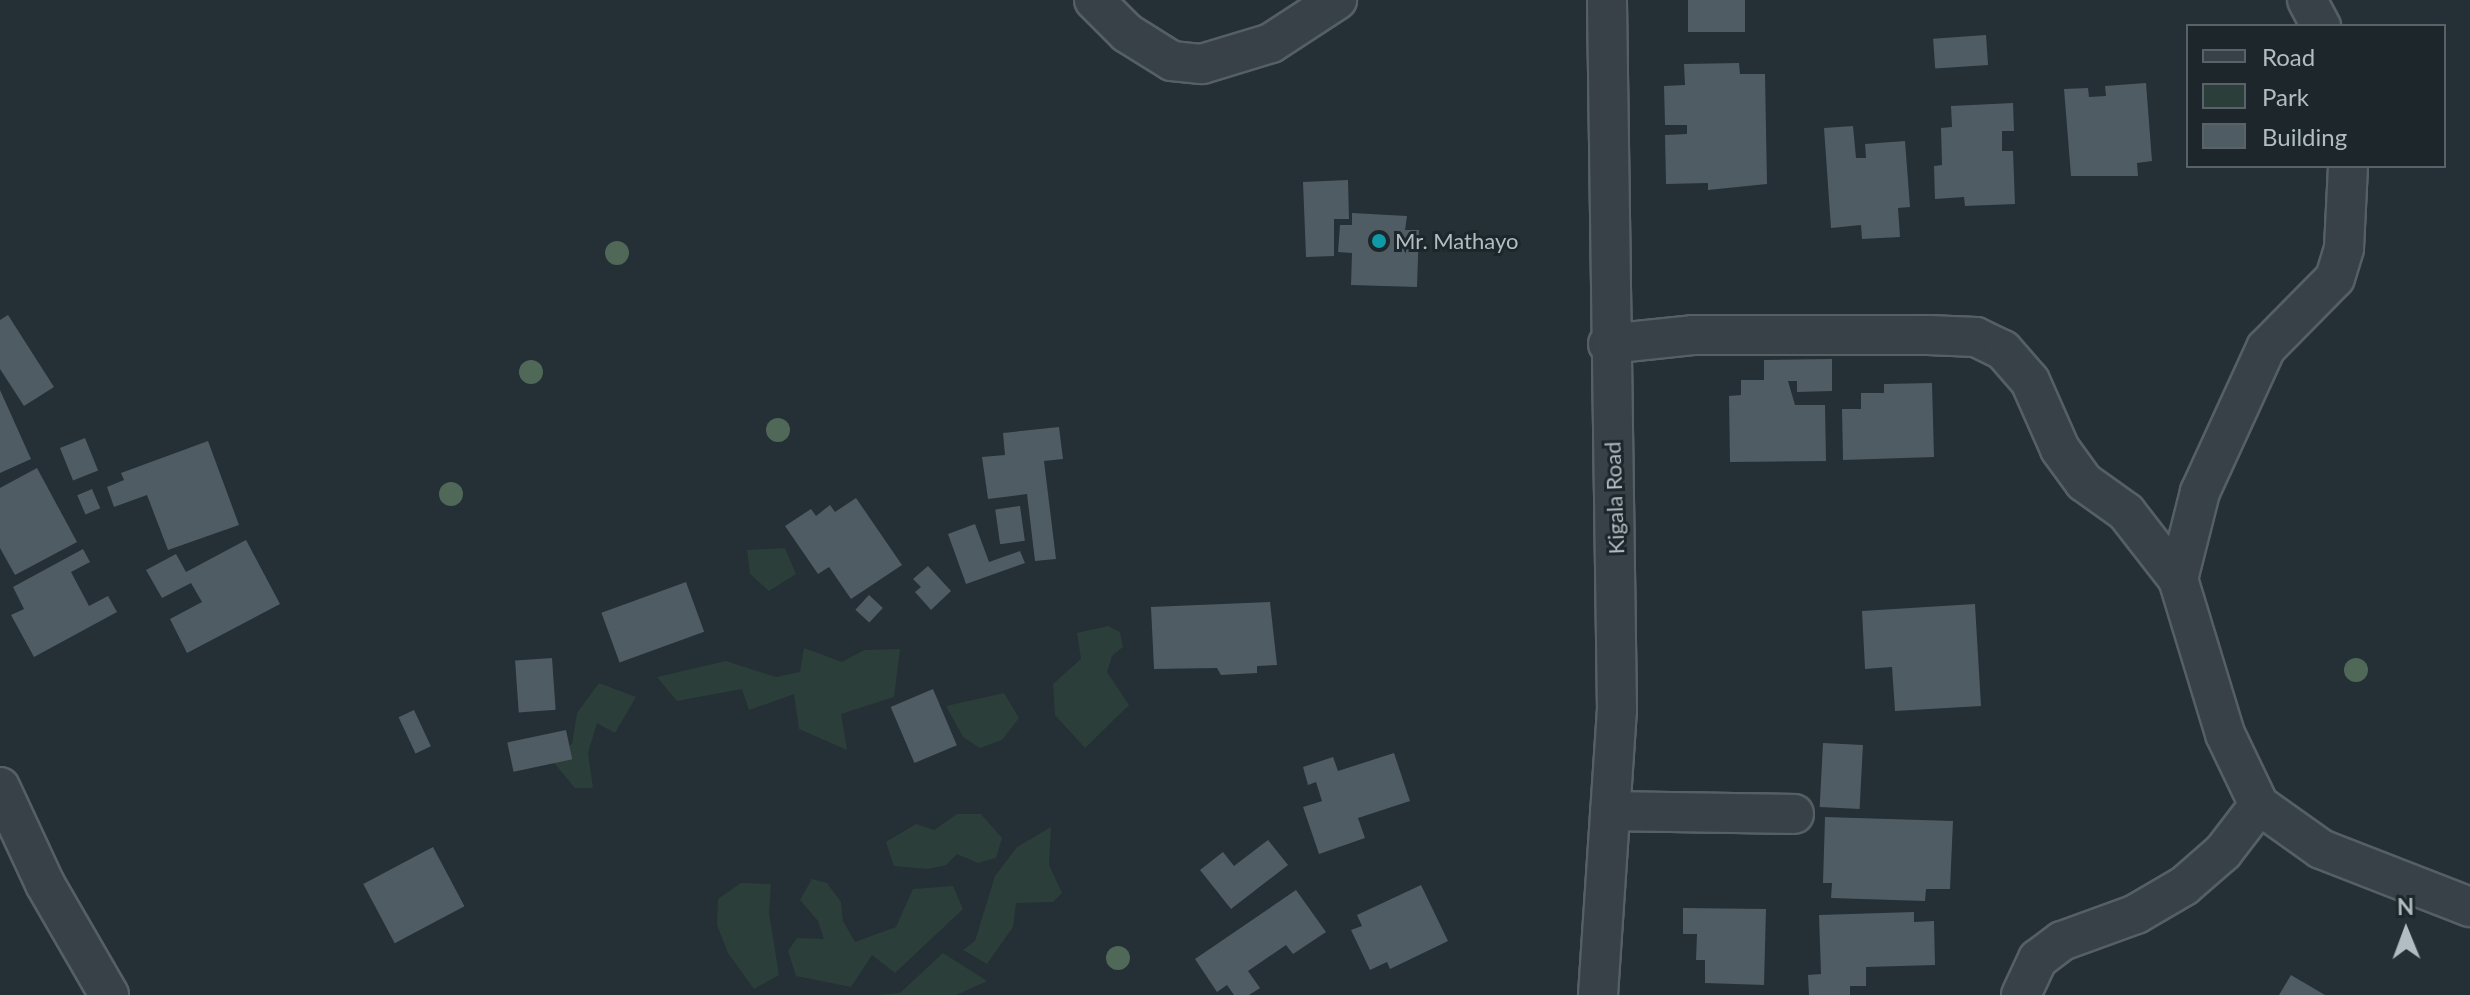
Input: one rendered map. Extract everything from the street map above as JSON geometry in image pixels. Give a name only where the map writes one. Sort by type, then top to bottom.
[{"type":"street","points":[[1094,0],[1127,33],[1172,61],[1202,64],[1271,43],[1337,0]]},
{"type":"street","name":"Kigala Road","points":[[1598,995],[1617,679],[1608,344],[1607,0]]},
{"type":"street","points":[[2307,0],[2320,24]]},
{"type":"street","points":[[2178,579],[2200,492],[2266,348],[2335,278],[2344,248],[2348,168]]},
{"type":"street","points":[[1608,344],[1693,335],[1976,337],[2003,350],[2030,381],[2060,449],[2084,482],[2126,512],[2178,579],[2225,734],[2259,805],[2321,849],[2470,907]]},
{"type":"street","points":[[0,787],[9,837],[109,995]]},
{"type":"street","points":[[2021,995],[2038,959],[2062,941],[2136,914],[2184,886],[2223,852],[2259,805]]},
{"type":"street","points":[[1610,811],[1794,814]]},
{"type":"green space","points":[[785,548],[796,574],[769,591],[750,574],[747,550]]},
{"type":"green space","points":[[1108,626],[1120,632],[1123,647],[1112,656],[1107,672],[1129,705],[1085,748],[1055,715],[1053,684],[1081,659],[1077,633]]},
{"type":"green space","points":[[804,648],[842,662],[864,650],[900,649],[894,697],[841,714],[847,750],[799,729],[794,694],[749,710],[742,689],[677,701],[657,677],[726,661],[776,677],[800,672]]},
{"type":"green space","points":[[599,683],[636,697],[615,733],[597,723],[588,753],[593,788],[575,788],[550,758],[572,744],[577,713]]},
{"type":"green space","points":[[1004,693],[1019,718],[1002,740],[980,748],[963,737],[946,706]]},
{"type":"green space","points":[[957,814],[981,814],[1002,838],[996,858],[978,863],[957,854],[946,865],[928,869],[894,866],[886,842],[916,824],[934,830]]},
{"type":"green space","points":[[1051,827],[1049,865],[1062,893],[1053,902],[1016,903],[1013,927],[987,964],[963,950],[975,941],[995,876],[1017,847]]},
{"type":"green space","points":[[812,879],[827,883],[841,902],[843,921],[855,942],[896,927],[913,889],[953,886],[963,909],[895,973],[872,955],[851,987],[796,976],[788,951],[797,938],[824,939],[818,921],[800,900]]},
{"type":"green space","points":[[741,883],[771,884],[769,913],[779,975],[754,989],[728,953],[717,925],[718,899]]},
{"type":"green space","points":[[943,953],[987,981],[956,995],[875,995],[900,993]]},
{"type":"building","points":[[1688,0],[1745,0],[1745,32],[1688,32]]},
{"type":"building","points":[[1986,35],[1988,65],[1935,69],[1933,39]]},
{"type":"building","points":[[1739,63],[1740,74],[1765,74],[1767,184],[1708,190],[1708,183],[1666,184],[1665,135],[1687,134],[1687,125],[1665,125],[1664,86],[1685,85],[1684,64]]},
{"type":"building","points":[[2146,83],[2152,161],[2137,163],[2138,176],[2071,176],[2064,89],[2088,88],[2089,97],[2106,96],[2105,86]]},
{"type":"building","points":[[2013,103],[2014,131],[2002,131],[2002,151],[2013,151],[2015,204],[1965,206],[1964,197],[1935,199],[1934,166],[1942,165],[1941,128],[1952,127],[1951,106]]},
{"type":"building","points":[[1853,126],[1856,158],[1866,158],[1865,144],[1905,141],[1910,207],[1898,208],[1900,237],[1862,239],[1861,225],[1831,228],[1824,128]]},
{"type":"building","points":[[1348,180],[1349,219],[1334,219],[1334,256],[1306,257],[1303,182]]},
{"type":"building","name":"Mr. Mathayo","points":[[1352,213],[1407,216],[1405,230],[1419,230],[1417,287],[1351,285],[1352,253],[1338,252],[1340,225],[1352,225]]},
{"type":"building","points":[[8,315],[54,387],[24,406],[0,369],[0,320]]},
{"type":"building","points":[[1832,359],[1832,391],[1797,392],[1797,381],[1788,381],[1795,405],[1825,405],[1826,461],[1730,462],[1729,396],[1741,395],[1741,380],[1764,380],[1764,360]]},
{"type":"building","points":[[1932,383],[1934,457],[1843,460],[1842,409],[1861,409],[1861,393],[1884,393],[1884,384]]},
{"type":"building","points":[[0,390],[31,459],[0,473]]},
{"type":"building","points":[[1059,427],[1063,459],[1044,461],[1056,559],[1035,561],[1027,494],[988,499],[982,457],[1005,455],[1003,433]]},
{"type":"building","points":[[85,438],[98,470],[73,481],[60,448]]},
{"type":"building","points":[[208,441],[239,525],[168,550],[147,495],[114,507],[107,487],[124,480],[121,473]]},
{"type":"building","points":[[37,468],[77,542],[15,575],[0,548],[0,488]]},
{"type":"building","points":[[92,489],[100,508],[85,515],[77,495]]},
{"type":"building","points":[[856,498],[902,565],[851,599],[829,567],[818,574],[785,526],[811,509],[816,516],[830,505],[835,512]]},
{"type":"building","points":[[1020,506],[1025,541],[1000,544],[995,509]]},
{"type":"building","points":[[975,524],[989,562],[1020,551],[1025,563],[966,584],[948,534]]},
{"type":"building","points":[[246,540],[280,604],[187,653],[170,619],[202,602],[191,583],[162,598],[146,570],[176,554],[186,572]]},
{"type":"building","points":[[83,549],[90,562],[71,572],[89,606],[108,596],[117,612],[34,657],[11,615],[24,609],[13,587]]},
{"type":"building","points":[[928,566],[951,591],[931,610],[915,592],[921,587],[913,579]]},
{"type":"building","points":[[686,582],[704,632],[620,663],[601,613]]},
{"type":"building","points":[[869,595],[883,608],[869,623],[855,610]]},
{"type":"building","points":[[1270,602],[1277,665],[1257,666],[1257,673],[1221,675],[1217,668],[1154,669],[1151,607]]},
{"type":"building","points":[[1975,604],[1981,706],[1895,711],[1892,667],[1865,669],[1862,611]]},
{"type":"building","points":[[552,658],[556,710],[519,712],[515,661]]},
{"type":"building","points":[[933,689],[957,745],[914,763],[891,707]]},
{"type":"building","points":[[414,710],[431,746],[415,753],[399,717]]},
{"type":"building","points":[[566,730],[572,759],[514,772],[507,742]]},
{"type":"building","points":[[1823,743],[1863,745],[1860,809],[1820,807]]},
{"type":"building","points":[[1394,753],[1410,801],[1358,818],[1365,838],[1319,854],[1303,807],[1322,801],[1316,782],[1308,785],[1303,767],[1333,757],[1338,771]]},
{"type":"building","points":[[1825,817],[1953,821],[1950,889],[1926,889],[1925,901],[1831,898],[1832,883],[1823,883]]},
{"type":"building","points":[[1268,840],[1288,865],[1231,909],[1200,870],[1223,852],[1234,866]]},
{"type":"building","points":[[433,847],[464,906],[395,943],[363,884]]},
{"type":"building","points":[[1421,885],[1448,941],[1390,969],[1387,962],[1370,970],[1351,930],[1362,926],[1357,915]]},
{"type":"building","points":[[1296,890],[1326,932],[1293,954],[1286,945],[1248,971],[1260,988],[1249,995],[1234,995],[1227,985],[1217,992],[1195,959]]},
{"type":"building","points":[[1683,908],[1766,909],[1764,985],[1705,983],[1705,960],[1696,960],[1697,934],[1683,934]]},
{"type":"building","points":[[1914,912],[1914,922],[1934,921],[1935,965],[1866,967],[1866,986],[1850,986],[1850,995],[1809,995],[1808,975],[1821,974],[1819,915]]},
{"type":"building","points":[[2291,975],[2325,995],[2279,995]]},
{"type":"place","name":"Mr. Mathayo","points":[[1379,241]]}]
